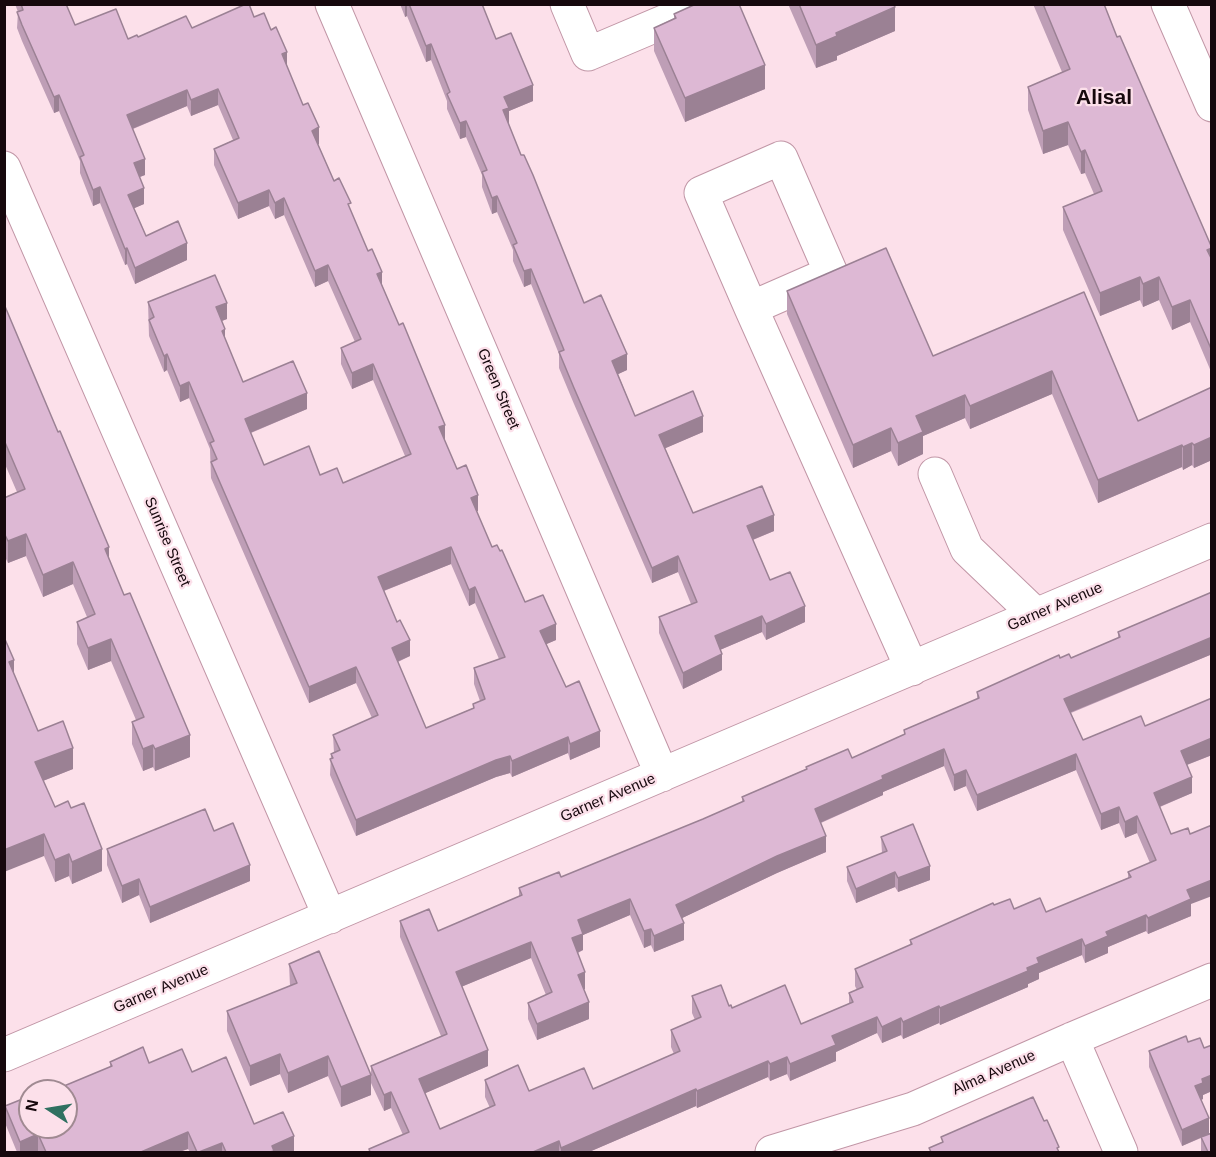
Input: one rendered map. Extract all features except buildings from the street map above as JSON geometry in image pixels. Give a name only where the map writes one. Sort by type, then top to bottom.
[{"type":"street","name":"Green Street","points":[[332,4],[662,775]]},
{"type":"street","points":[[567,4],[588,54],[706,4]]},
{"type":"street","points":[[1168,4],[1212,105]]},
{"type":"street","points":[[751,308],[831,273],[781,158],[701,193],[751,308],[912,669]]},
{"type":"street","name":"Sunrise Street","points":[[4,168],[330,917]]},
{"type":"street","points":[[935,474],[967,549],[1036,615]]},
{"type":"street","name":"Garner Avenue","points":[[4,1055],[1212,540]]},
{"type":"street","name":"Alma Avenue","points":[[772,1152],[913,1109],[1212,980]]},
{"type":"street","points":[[1072,1039],[1121,1152]]},
{"type":"district","name":"Alisal","points":[[1104,98]]}]
